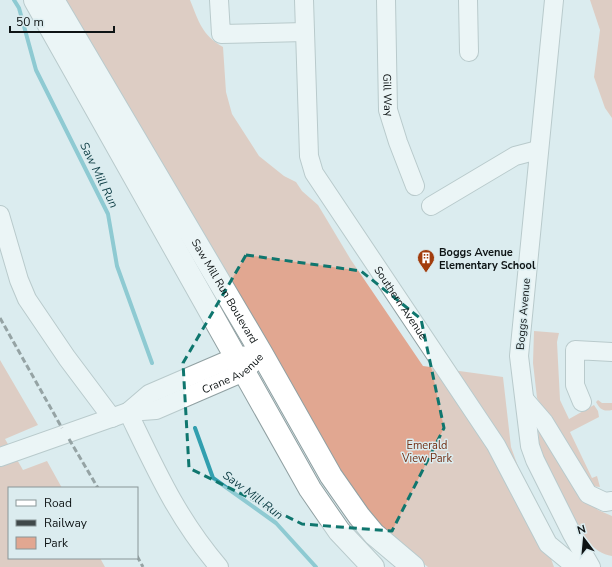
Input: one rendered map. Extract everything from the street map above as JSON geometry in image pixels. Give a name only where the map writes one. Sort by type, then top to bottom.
[{"type":"highway","name":"Saw Mill Run Boulevard","points":[[35,0],[298,468],[324,511],[356,551],[373,567]]},
{"type":"highway","name":"Saw Mill Run Boulevard","points":[[54,0],[262,354],[319,456],[344,496],[374,534],[413,567]]},
{"type":"street","points":[[219,0],[221,34],[305,32]]},
{"type":"street","name":"Southern Avenue","points":[[304,0],[310,156],[314,173],[496,445],[548,544],[570,563],[588,567]]},
{"type":"street","name":"Gill Way","points":[[386,0],[388,110],[398,142],[415,186]]},
{"type":"street","points":[[468,0],[468,52]]},
{"type":"street","name":"Boggs Avenue","points":[[554,0],[538,150],[519,356],[530,446],[535,460],[572,534],[591,567]]},
{"type":"street","points":[[431,206],[515,156],[538,150]]},
{"type":"street","points":[[0,215],[19,280],[28,299],[67,358],[120,415],[176,509],[219,567]]},
{"type":"street","points":[[582,402],[575,385],[575,350],[612,352]]},
{"type":"street","name":"Crane Avenue","points":[[0,457],[120,415],[156,410],[240,364],[262,354]]},
{"type":"street","points":[[525,400],[544,422],[588,494],[604,502],[612,501]]},
{"type":"highlighted area","points":[[246,255],[361,271],[421,319],[444,428],[392,531],[302,524],[189,468],[183,363]]},
{"type":"green space","name":"Emerald View Park","points":[[64,0],[190,0],[206,33],[210,38],[223,47],[226,92],[232,114],[259,156],[284,176],[296,182],[302,191],[318,205],[351,260],[423,366],[503,377],[511,447],[554,567],[428,567],[391,540],[364,507],[332,462]]},
{"type":"green space","points":[[590,0],[612,0],[612,118],[605,108],[594,77],[600,30]]},
{"type":"green space","points":[[534,331],[559,333],[557,342],[560,400],[569,419],[594,405],[598,411],[599,417],[570,432],[592,478],[597,476],[600,487],[591,486],[537,398],[533,363]]},
{"type":"green space","points":[[0,360],[38,425],[5,439],[23,470],[47,461],[61,487],[8,487],[8,559],[101,559],[105,567],[0,567]]},
{"type":"green space","points":[[598,400],[602,403],[612,403],[612,410],[606,411],[602,409],[596,402]]},
{"type":"green space","points":[[538,426],[582,496],[598,510],[612,516],[612,556],[600,552],[579,530],[562,498],[543,455],[539,443]]},
{"type":"waterway","name":"Saw Mill Run","points":[[14,0],[19,8],[36,70],[108,214],[117,266],[152,363]]},
{"type":"waterway","name":"Saw Mill Run","points":[[195,428],[213,478],[276,523],[316,567]]},
{"type":"railway","points":[[0,318],[62,428]]},
{"type":"railway","points":[[69,439],[97,487]]},
{"type":"railway","points":[[138,558],[143,567]]},
{"type":"place","name":"Boggs Avenue Elementary School","points":[[426,273]]}]
